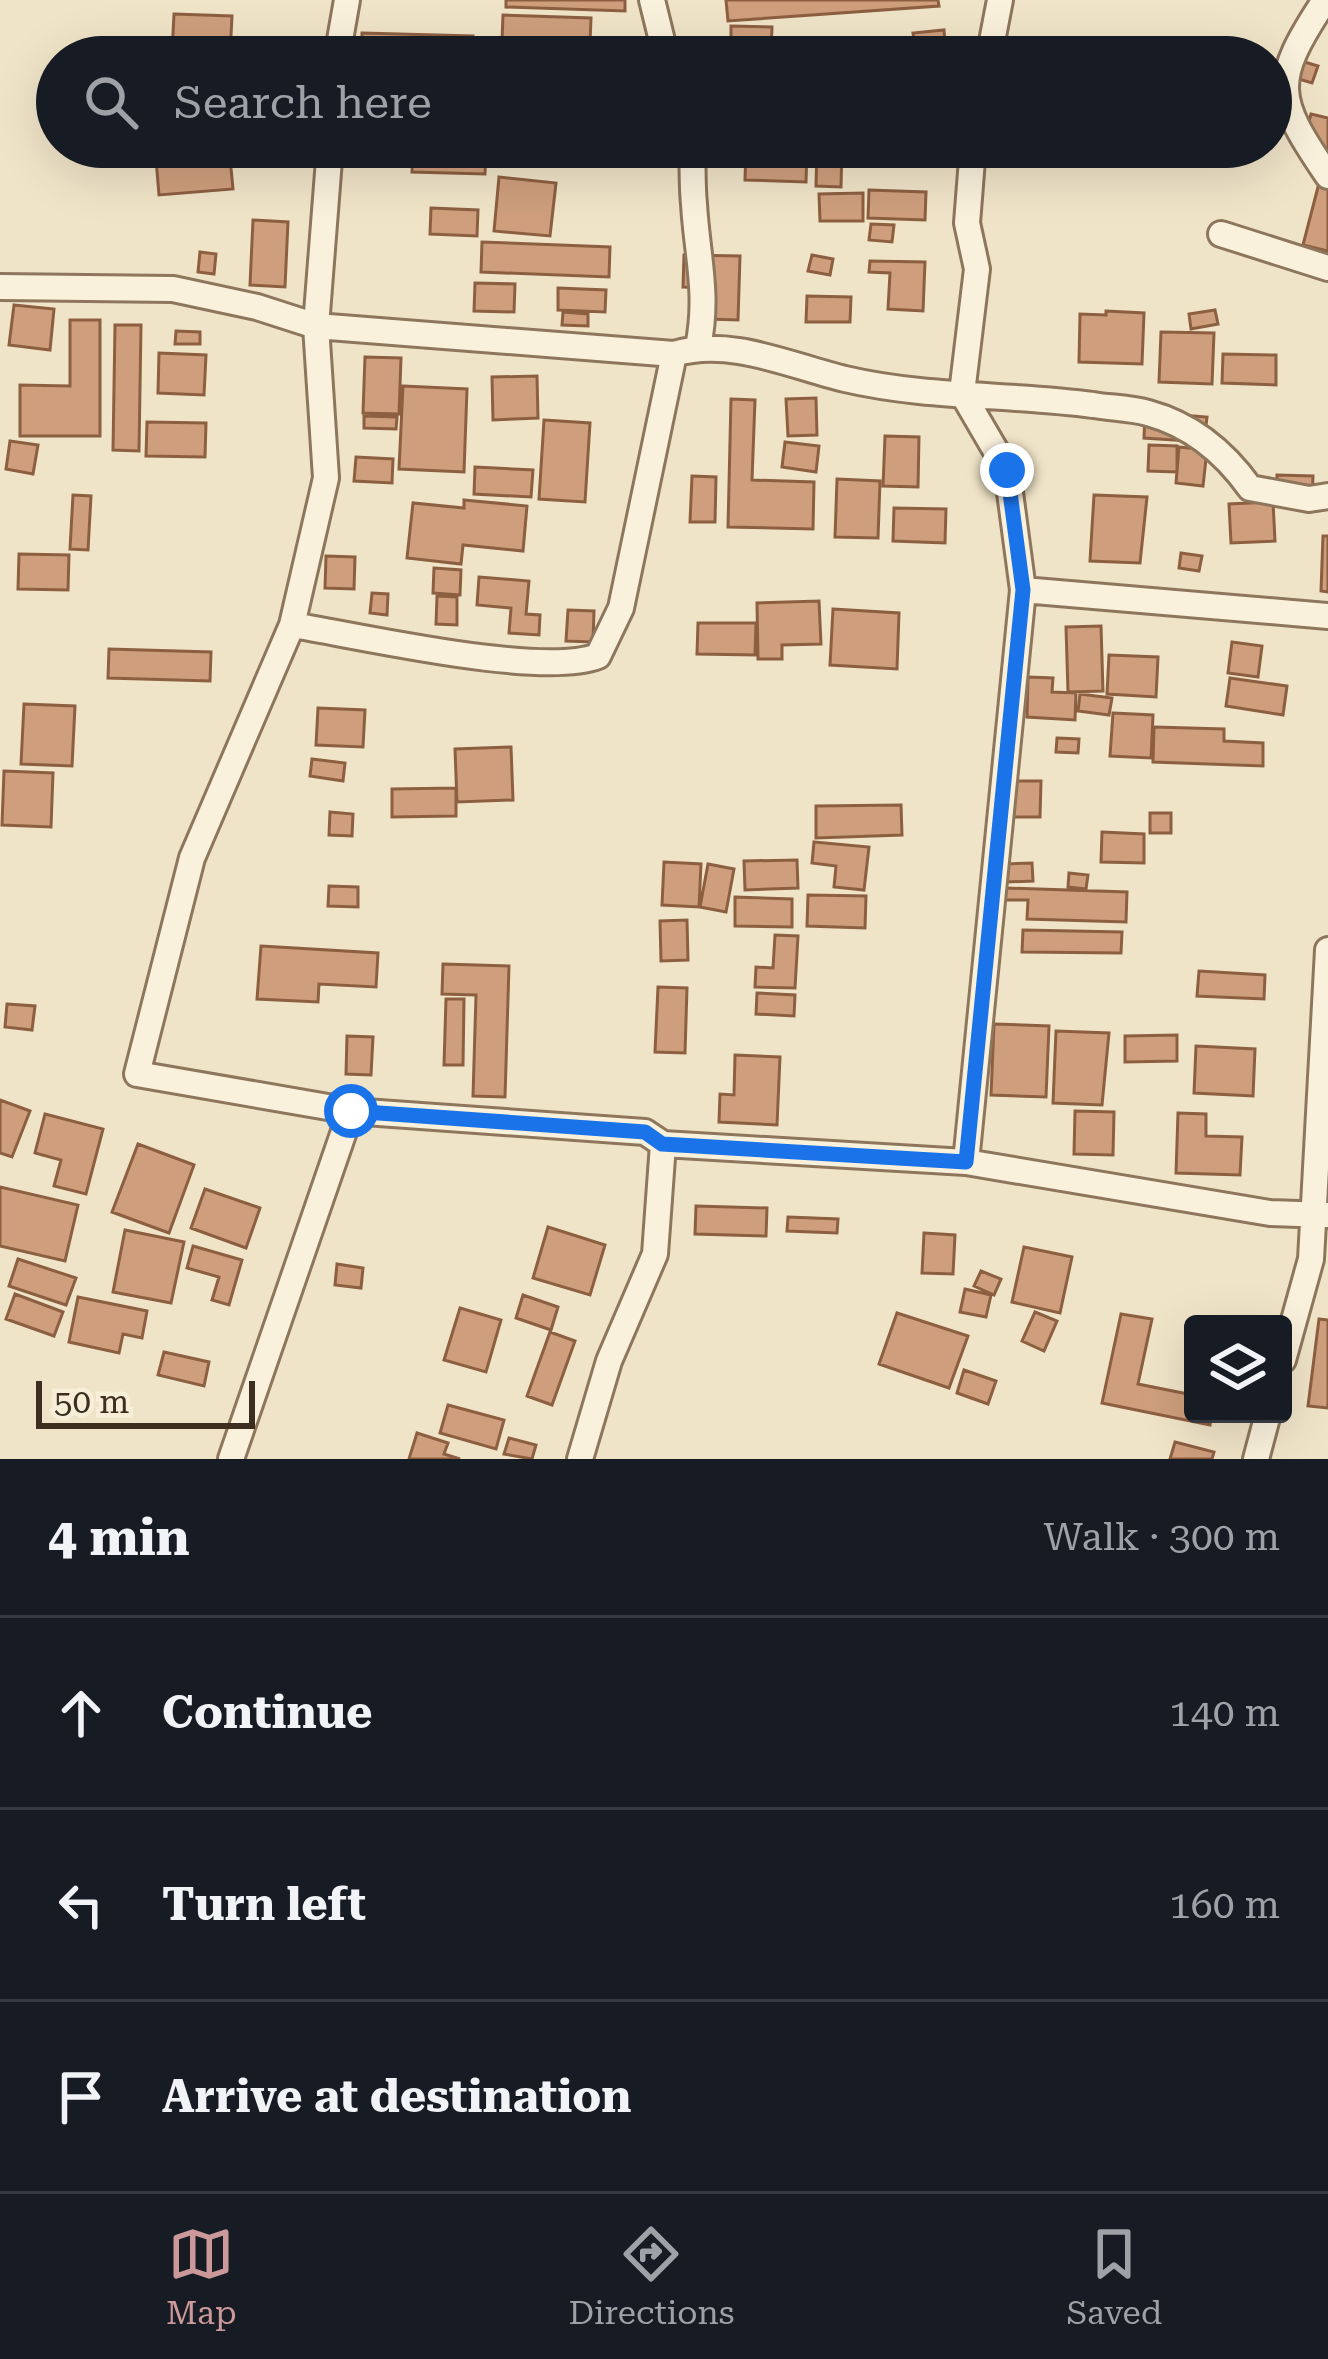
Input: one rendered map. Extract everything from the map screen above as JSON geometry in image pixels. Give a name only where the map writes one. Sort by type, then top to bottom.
[{"type":"street","points":[[340,36],[346,0]]},
{"type":"street","points":[[652,0],[661,36]]},
{"type":"street","points":[[993,36],[1000,0]]},
{"type":"street","points":[[1292,60],[1325,0]]},
{"type":"street","points":[[1292,122],[1328,176]]},
{"type":"street","points":[[328,168],[316,326],[326,478],[292,626],[192,858],[137,1074],[351,1111],[645,1132],[662,1144],[966,1162],[1270,1213],[1321,1214]]},
{"type":"street","points":[[292,626],[524,662],[578,664],[598,656],[621,608],[686,350],[703,321],[704,269],[693,168]]},
{"type":"street","points":[[966,1162],[1023,590],[1007,470],[962,393],[977,269],[967,223],[972,168]]},
{"type":"street","points":[[1221,234],[1328,268]]},
{"type":"street","points":[[0,287],[173,289],[257,307],[316,326],[766,356],[898,389],[1014,395],[1149,413],[1189,430],[1228,457],[1250,488],[1309,500],[1328,496]]},
{"type":"street","points":[[1023,590],[1328,616]]},
{"type":"street","points":[[1292,1328],[1321,1214],[1328,950]]},
{"type":"street","points":[[231,1459],[351,1111]]},
{"type":"street","points":[[580,1459],[609,1361],[655,1254],[662,1144]]},
{"type":"street","points":[[1256,1459],[1266,1423]]},
{"type":"building","points":[[506,0],[625,0],[625,11],[506,7]]},
{"type":"building","points":[[726,0],[938,0],[939,6],[728,21]]},
{"type":"building","points":[[174,14],[232,16],[231,36],[173,36]]},
{"type":"building","points":[[503,15],[591,18],[590,36],[502,36]]},
{"type":"building","points":[[731,26],[772,27],[772,36],[731,36]]},
{"type":"building","points":[[944,30],[944,36],[913,36]]},
{"type":"building","points":[[362,33],[473,36],[362,36]]},
{"type":"building","points":[[1298,60],[1318,66],[1312,83],[1292,77]]},
{"type":"building","points":[[1311,114],[1328,118],[1328,251],[1303,245],[1326,156],[1301,150]]},
{"type":"building","points":[[157,168],[231,168],[233,189],[159,195]]},
{"type":"building","points":[[412,168],[485,168],[485,174],[412,172]]},
{"type":"building","points":[[745,168],[806,168],[806,182],[745,180]]},
{"type":"building","points":[[816,168],[841,168],[841,187],[816,186]]},
{"type":"building","points":[[499,177],[556,183],[550,236],[494,231]]},
{"type":"building","points":[[869,190],[926,192],[925,220],[868,218]]},
{"type":"building","points":[[863,193],[863,221],[820,221],[819,194]]},
{"type":"building","points":[[431,208],[478,210],[477,236],[430,234]]},
{"type":"building","points":[[253,220],[288,222],[285,287],[250,285]]},
{"type":"building","points":[[871,224],[894,225],[892,242],[869,240]]},
{"type":"building","points":[[482,242],[610,247],[609,277],[481,272]]},
{"type":"building","points":[[200,252],[216,254],[214,274],[198,272]]},
{"type":"building","points":[[684,255],[740,256],[738,320],[708,319],[709,288],[683,287]]},
{"type":"building","points":[[812,255],[833,259],[830,275],[808,271]]},
{"type":"building","points":[[870,261],[925,262],[923,311],[888,309],[890,273],[869,272]]},
{"type":"building","points":[[475,283],[515,284],[514,312],[474,311]]},
{"type":"building","points":[[558,288],[606,290],[605,312],[558,310]]},
{"type":"building","points":[[807,296],[851,297],[850,322],[806,322]]},
{"type":"building","points":[[14,305],[54,309],[50,350],[9,345]]},
{"type":"building","points":[[1215,310],[1218,324],[1191,329],[1189,314]]},
{"type":"building","points":[[1106,311],[1144,313],[1142,364],[1079,362],[1080,314],[1106,315]]},
{"type":"building","points":[[563,312],[588,314],[588,326],[562,325]]},
{"type":"building","points":[[70,320],[100,320],[100,436],[20,436],[20,385],[70,386]]},
{"type":"building","points":[[115,325],[141,325],[139,451],[113,450]]},
{"type":"building","points":[[176,331],[200,332],[200,344],[175,344]]},
{"type":"building","points":[[1161,332],[1214,333],[1212,384],[1159,382]]},
{"type":"building","points":[[159,353],[206,355],[204,395],[158,393]]},
{"type":"building","points":[[1223,354],[1276,355],[1276,385],[1222,383]]},
{"type":"building","points":[[365,357],[401,358],[399,414],[363,413]]},
{"type":"building","points":[[537,376],[538,418],[493,420],[492,377]]},
{"type":"building","points":[[403,386],[467,389],[464,472],[399,469]]},
{"type":"building","points":[[816,398],[817,435],[788,436],[786,399]]},
{"type":"building","points":[[731,399],[755,400],[752,480],[814,482],[813,529],[728,527]]},
{"type":"building","points":[[1145,412],[1207,417],[1204,442],[1144,438]]},
{"type":"building","points":[[364,416],[397,417],[396,429],[364,428]]},
{"type":"building","points":[[544,420],[590,423],[585,502],[539,499]]},
{"type":"building","points":[[147,422],[206,423],[205,457],[146,456]]},
{"type":"building","points":[[885,436],[919,437],[918,487],[883,486]]},
{"type":"building","points":[[10,441],[38,445],[33,474],[6,469]]},
{"type":"building","points":[[785,442],[819,446],[816,472],[782,467]]},
{"type":"building","points":[[1149,445],[1177,446],[1177,472],[1148,471]]},
{"type":"building","points":[[1179,447],[1207,450],[1203,486],[1176,483]]},
{"type":"building","points":[[356,457],[393,459],[392,483],[354,481]]},
{"type":"building","points":[[475,467],[533,470],[531,497],[474,494]]},
{"type":"building","points":[[1277,475],[1313,476],[1312,503],[1276,502]]},
{"type":"building","points":[[692,476],[716,477],[715,522],[690,522]]},
{"type":"building","points":[[837,479],[880,481],[878,538],[835,537]]},
{"type":"building","points":[[73,495],[91,496],[88,550],[70,549]]},
{"type":"building","points":[[1094,495],[1147,497],[1140,563],[1090,561]]},
{"type":"building","points":[[464,500],[527,506],[523,551],[463,545],[461,564],[407,558],[413,503],[464,508]]},
{"type":"building","points":[[1273,502],[1275,541],[1231,543],[1229,504]]},
{"type":"building","points":[[894,508],[946,509],[945,543],[893,541]]},
{"type":"building","points":[[1323,536],[1328,536],[1328,592],[1321,591]]},
{"type":"building","points":[[1181,553],[1202,556],[1199,571],[1179,568]]},
{"type":"building","points":[[19,554],[69,555],[68,590],[18,589]]},
{"type":"building","points":[[326,556],[355,557],[354,589],[325,588]]},
{"type":"building","points":[[434,568],[461,570],[460,595],[433,593]]},
{"type":"building","points":[[479,577],[529,581],[526,614],[540,615],[539,635],[509,633],[511,608],[477,605]]},
{"type":"building","points":[[372,593],[388,594],[387,615],[370,613]]},
{"type":"building","points":[[437,596],[457,597],[457,625],[436,624]]},
{"type":"building","points":[[819,601],[821,644],[782,645],[782,659],[758,659],[757,603]]},
{"type":"building","points":[[833,609],[899,613],[897,669],[830,665]]},
{"type":"building","points":[[568,610],[594,611],[593,642],[566,641]]},
{"type":"building","points":[[698,623],[756,623],[755,655],[697,654]]},
{"type":"building","points":[[1101,626],[1103,691],[1068,692],[1066,627]]},
{"type":"building","points":[[1232,642],[1262,646],[1258,677],[1228,673]]},
{"type":"building","points":[[109,649],[211,652],[210,681],[108,678]]},
{"type":"building","points":[[1109,655],[1158,657],[1156,697],[1107,694]]},
{"type":"building","points":[[1028,677],[1053,678],[1052,692],[1076,693],[1075,720],[1027,717]]},
{"type":"building","points":[[1230,678],[1287,686],[1283,715],[1226,706]]},
{"type":"building","points":[[1080,694],[1112,698],[1109,715],[1078,711]]},
{"type":"building","points":[[24,704],[75,706],[72,766],[21,764]]},
{"type":"building","points":[[318,708],[365,710],[363,747],[316,745]]},
{"type":"building","points":[[1113,713],[1153,715],[1151,758],[1110,756]]},
{"type":"building","points":[[1154,727],[1224,729],[1224,741],[1263,743],[1263,766],[1153,762]]},
{"type":"building","points":[[1057,738],[1079,739],[1078,753],[1056,752]]},
{"type":"building","points":[[511,747],[513,800],[457,802],[455,749]]},
{"type":"building","points":[[312,759],[345,763],[343,781],[310,776]]},
{"type":"building","points":[[4,771],[53,773],[51,827],[2,825]]},
{"type":"building","points":[[1014,781],[1041,781],[1040,817],[1014,817]]},
{"type":"building","points":[[456,788],[456,816],[392,817],[392,789]]},
{"type":"building","points":[[901,805],[902,835],[816,838],[816,806]]},
{"type":"building","points":[[330,812],[353,814],[352,836],[329,835]]},
{"type":"building","points":[[1150,813],[1171,813],[1171,833],[1150,833]]},
{"type":"building","points":[[1102,832],[1144,834],[1144,863],[1101,862]]},
{"type":"building","points":[[814,842],[869,847],[864,890],[834,887],[836,866],[812,863]]},
{"type":"building","points":[[797,860],[798,888],[745,890],[744,861]]},
{"type":"building","points":[[664,862],[701,864],[699,907],[662,905]]},
{"type":"building","points":[[1032,863],[1033,881],[1006,882],[1005,864]]},
{"type":"building","points":[[708,864],[734,869],[726,912],[700,907]]},
{"type":"building","points":[[1069,873],[1088,875],[1086,889],[1068,887]]},
{"type":"building","points":[[329,886],[358,887],[358,907],[328,906]]},
{"type":"building","points":[[1005,888],[1127,892],[1126,922],[1027,919],[1028,900],[1004,900]]},
{"type":"building","points":[[808,895],[866,896],[865,928],[807,926]]},
{"type":"building","points":[[735,897],[792,899],[792,927],[735,926]]},
{"type":"building","points":[[687,920],[688,960],[661,961],[660,921]]},
{"type":"building","points":[[1023,930],[1122,932],[1121,953],[1022,952]]},
{"type":"building","points":[[775,935],[798,936],[795,988],[755,987],[756,967],[773,968]]},
{"type":"building","points":[[261,946],[378,953],[376,987],[319,984],[318,1002],[257,999]]},
{"type":"building","points":[[443,964],[509,966],[505,1097],[473,1096],[476,995],[442,994]]},
{"type":"building","points":[[1199,971],[1265,975],[1264,999],[1197,996]]},
{"type":"building","points":[[658,987],[687,988],[685,1053],[655,1052]]},
{"type":"building","points":[[757,993],[795,995],[794,1016],[756,1014]]},
{"type":"building","points":[[446,999],[464,999],[463,1065],[444,1065]]},
{"type":"building","points":[[7,1004],[35,1006],[32,1030],[5,1027]]},
{"type":"building","points":[[994,1024],[1049,1026],[1046,1097],[991,1095]]},
{"type":"building","points":[[1056,1031],[1109,1033],[1102,1105],[1053,1103]]},
{"type":"building","points":[[1177,1035],[1177,1061],[1125,1062],[1125,1036]]},
{"type":"building","points":[[347,1036],[373,1037],[371,1075],[346,1074]]},
{"type":"building","points":[[1196,1046],[1255,1049],[1253,1096],[1194,1093]]},
{"type":"building","points":[[735,1055],[780,1057],[777,1125],[719,1122],[720,1094],[734,1095]]},
{"type":"building","points":[[0,1100],[30,1111],[12,1157],[0,1153]]},
{"type":"building","points":[[1075,1111],[1114,1112],[1113,1155],[1074,1154]]},
{"type":"building","points":[[1178,1113],[1206,1114],[1206,1136],[1242,1137],[1240,1175],[1176,1173]]},
{"type":"building","points":[[45,1114],[103,1129],[86,1194],[54,1186],[61,1160],[35,1153]]},
{"type":"building","points":[[138,1144],[194,1165],[169,1233],[112,1212]]},
{"type":"building","points":[[0,1187],[78,1205],[65,1261],[0,1246]]},
{"type":"building","points":[[205,1189],[260,1208],[246,1248],[191,1228]]},
{"type":"building","points":[[696,1206],[767,1208],[766,1236],[695,1234]]},
{"type":"building","points":[[788,1217],[838,1219],[837,1233],[787,1231]]},
{"type":"building","points":[[548,1227],[605,1245],[590,1295],[533,1278]]},
{"type":"building","points":[[125,1230],[184,1242],[171,1303],[113,1292]]},
{"type":"building","points":[[924,1233],[955,1235],[953,1274],[922,1273]]},
{"type":"building","points":[[193,1246],[242,1260],[229,1305],[212,1300],[219,1277],[187,1268]]},
{"type":"building","points":[[1024,1247],[1072,1257],[1060,1313],[1012,1302]]},
{"type":"building","points":[[18,1259],[76,1278],[66,1305],[9,1286]]},
{"type":"building","points":[[337,1264],[363,1268],[361,1288],[335,1285]]},
{"type":"building","points":[[981,1271],[1001,1279],[994,1295],[974,1286]]},
{"type":"building","points":[[965,1289],[991,1295],[986,1317],[960,1312]]},
{"type":"building","points":[[15,1294],[63,1312],[54,1336],[6,1319]]},
{"type":"building","points":[[523,1295],[558,1307],[551,1330],[516,1318]]},
{"type":"building","points":[[78,1297],[147,1311],[142,1338],[123,1334],[119,1353],[69,1342]]},
{"type":"building","points":[[460,1308],[501,1320],[486,1372],[444,1360]]},
{"type":"building","points":[[1035,1312],[1057,1321],[1044,1351],[1022,1341]]},
{"type":"building","points":[[897,1313],[968,1336],[949,1388],[879,1364]]},
{"type":"building","points":[[1121,1314],[1152,1319],[1138,1384],[1184,1393],[1184,1420],[1102,1403]]},
{"type":"building","points":[[1319,1319],[1328,1320],[1328,1408],[1308,1406]]},
{"type":"building","points":[[550,1332],[575,1341],[552,1405],[527,1396]]},
{"type":"building","points":[[164,1352],[209,1362],[204,1386],[158,1375]]},
{"type":"building","points":[[964,1370],[996,1381],[988,1404],[957,1393]]},
{"type":"building","points":[[448,1405],[504,1420],[496,1449],[440,1433]]},
{"type":"building","points":[[417,1433],[448,1443],[444,1454],[460,1459],[409,1459]]},
{"type":"building","points":[[509,1438],[536,1445],[532,1459],[504,1454]]},
{"type":"building","points":[[1175,1442],[1214,1452],[1212,1459],[1170,1459]]},
{"type":"route","points":[[351,1111],[645,1132],[662,1144],[966,1162],[1023,590],[1007,470]]}]
